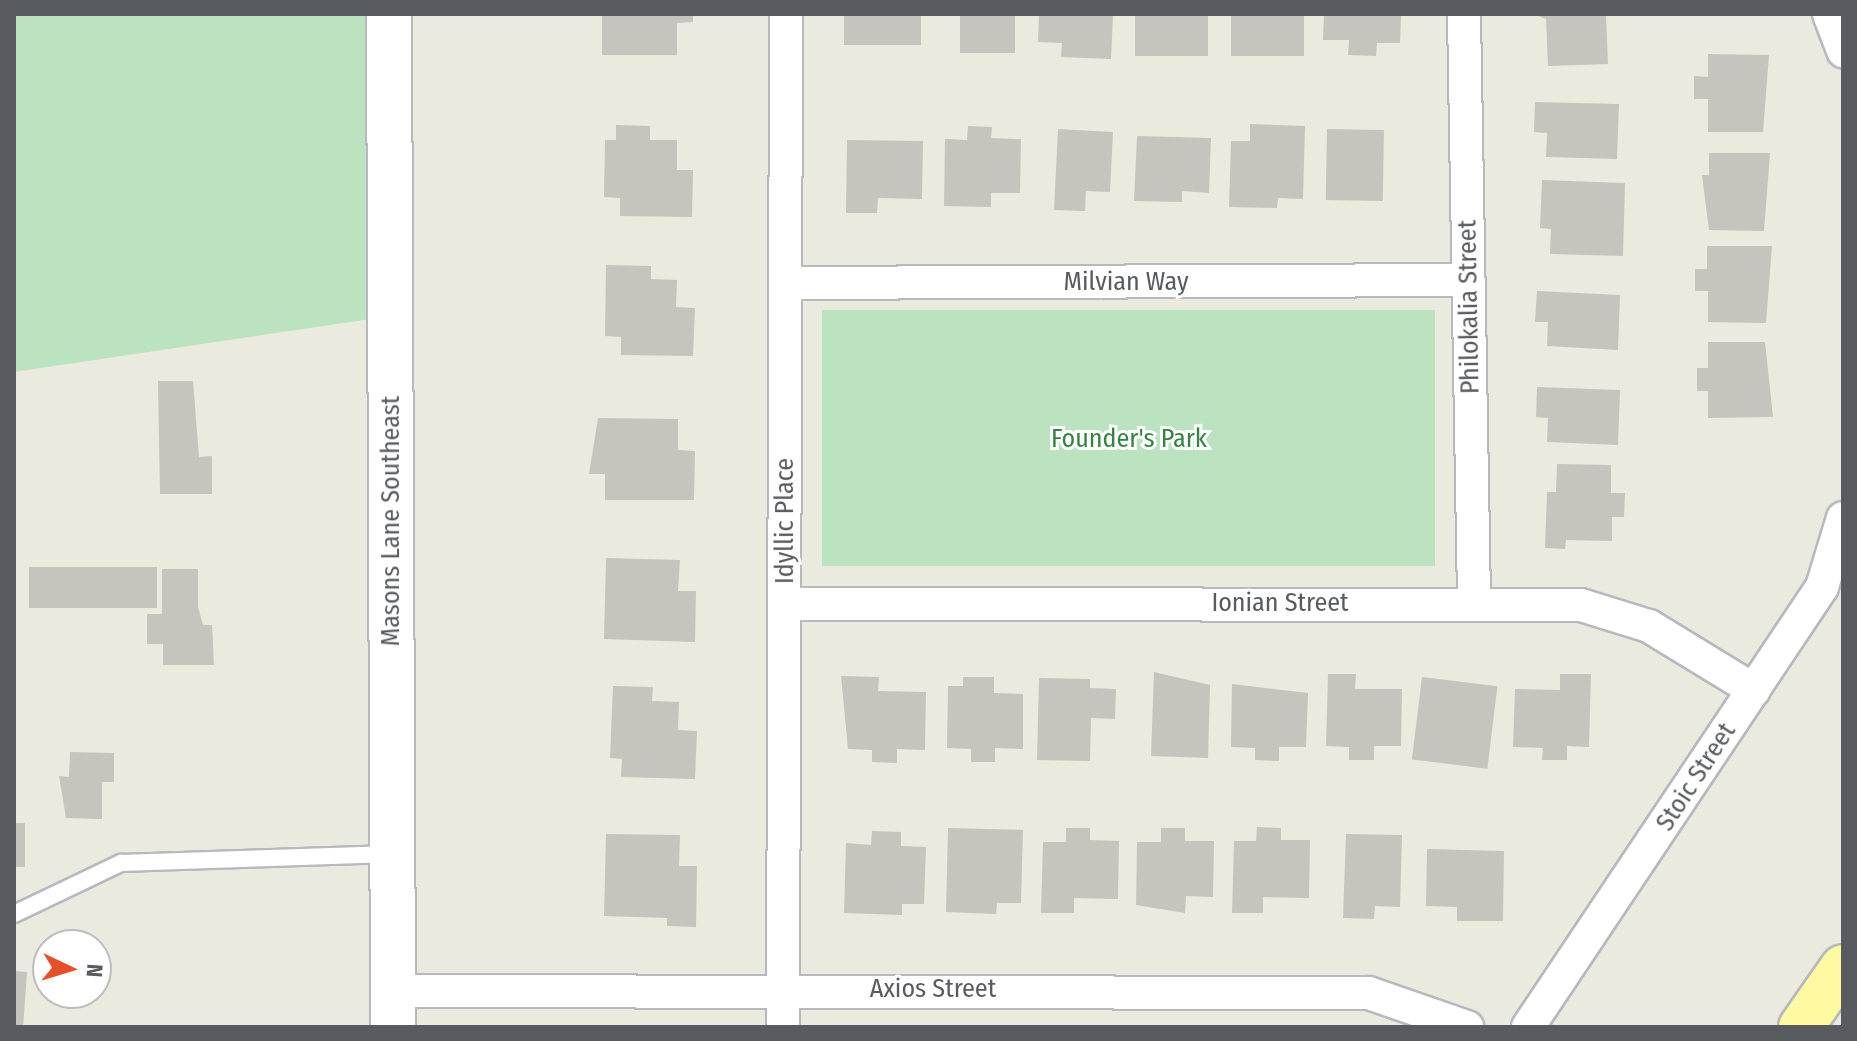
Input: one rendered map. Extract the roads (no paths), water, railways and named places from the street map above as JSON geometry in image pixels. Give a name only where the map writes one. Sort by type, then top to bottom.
[{"type":"main road","points":[[1801,1027],[1843,967]]},
{"type":"street","name":"Masons Lane Southeast","points":[[389,14],[393,1009]]},
{"type":"street","name":"Idyllic Place","points":[[783,1027],[786,14]]},
{"type":"street","name":"Philokalia Street","points":[[1464,14],[1474,600]]},
{"type":"street","points":[[1829,14],[1843,51]]},
{"type":"street","name":"Milvian Way","points":[[785,283],[1468,280]]},
{"type":"street","name":"Stoic Street","points":[[1528,1027],[1822,587],[1843,518]]},
{"type":"street","name":"Ionian Street","points":[[784,604],[1474,600],[1581,605],[1649,626],[1754,690]]},
{"type":"street","name":"Axios Street","points":[[393,1009],[783,988],[1369,993],[1467,1027]]},
{"type":"lane","points":[[14,914],[121,863],[393,854]]},
{"type":"park label","name":"Founder's Park","points":[[1129,439]]}]
